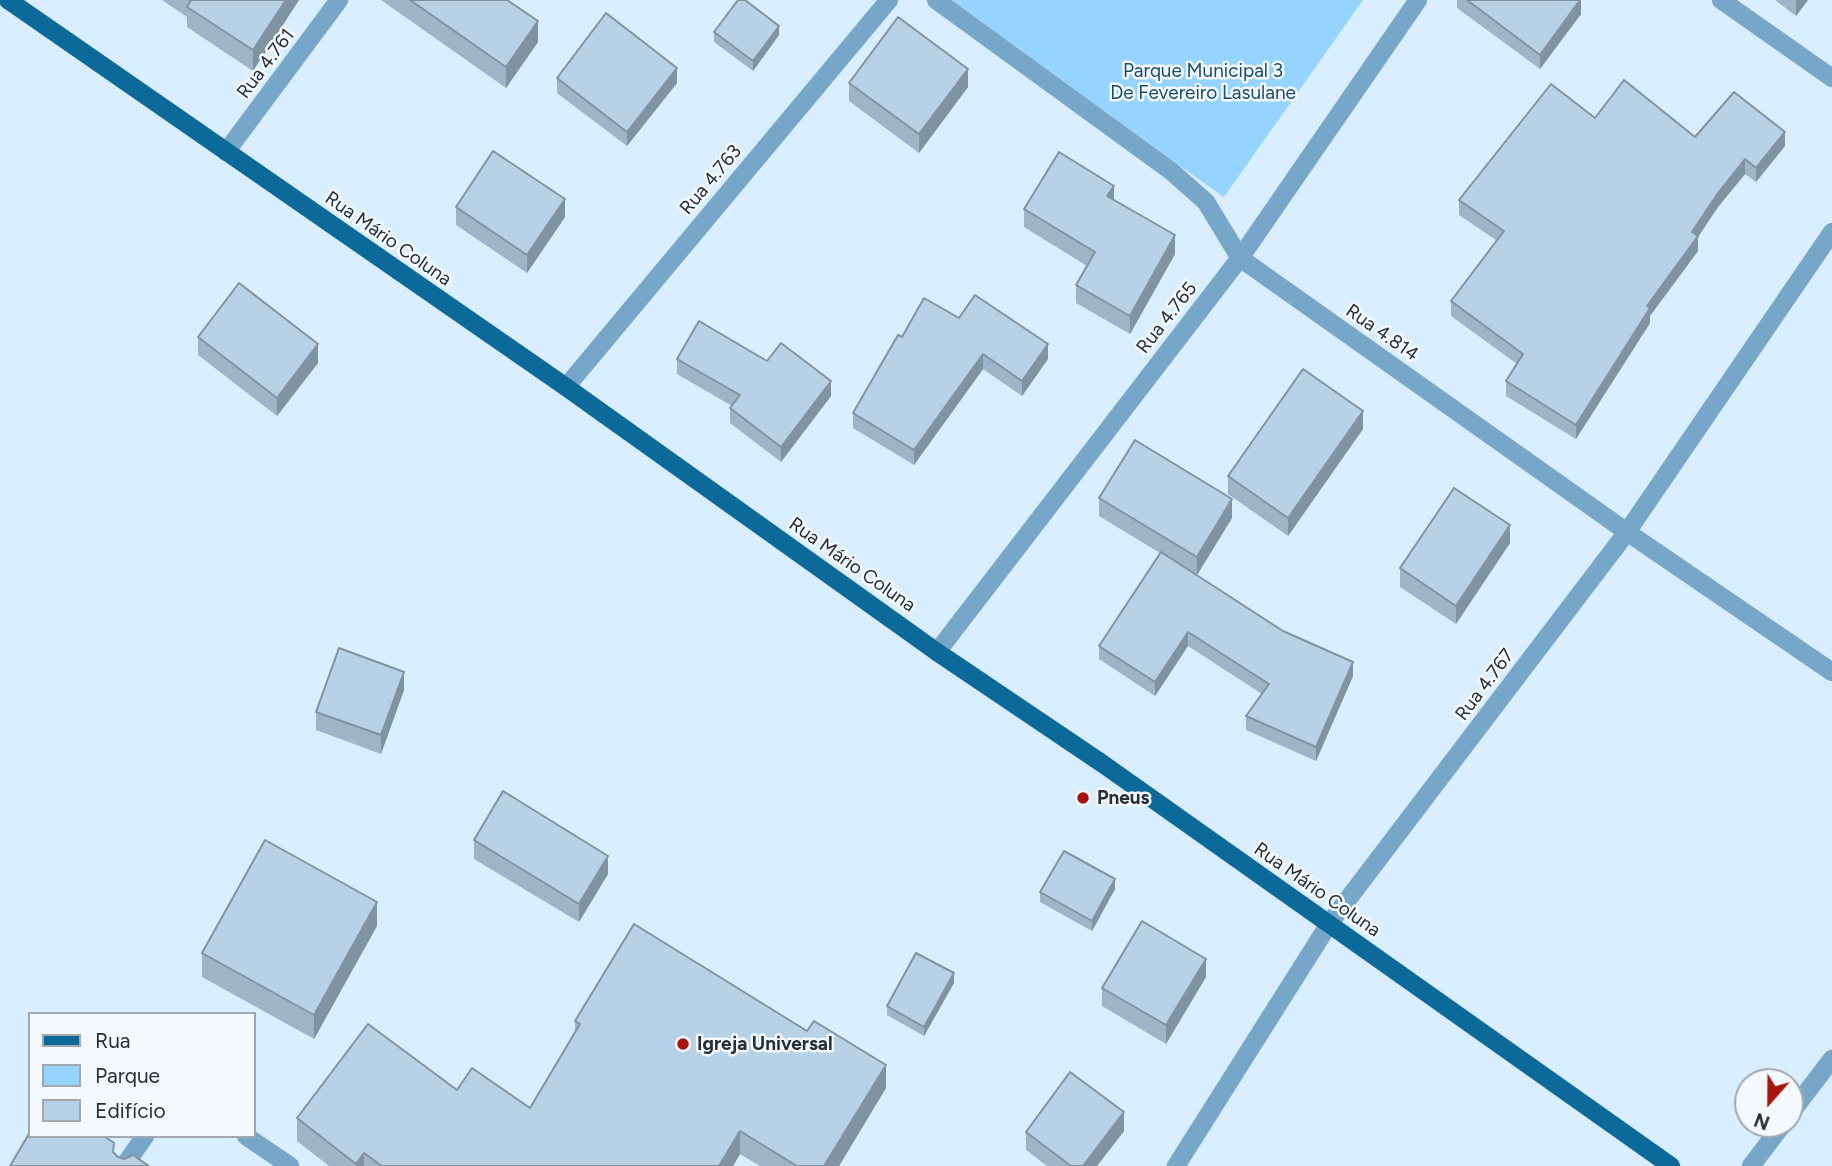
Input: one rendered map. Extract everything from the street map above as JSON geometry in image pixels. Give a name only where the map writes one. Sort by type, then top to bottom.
[{"type":"main road","name":"Rua Mário Coluna","points":[[8,0],[566,387],[937,652],[1103,764],[1671,1166]]},
{"type":"street","name":"Rua 4.761","points":[[226,152],[339,0]]},
{"type":"street","name":"Rua 4.763","points":[[566,387],[889,0]]},
{"type":"street","name":"Rua 4.814","points":[[936,0],[1171,171],[1206,202],[1240,258],[1628,532],[1832,672]]},
{"type":"street","name":"Rua 4.765","points":[[937,652],[1240,258],[1418,0]]},
{"type":"street","points":[[1721,0],[1832,78]]},
{"type":"street","name":"Rua 4.767","points":[[1176,1166],[1329,924],[1628,532],[1832,232]]},
{"type":"street","points":[[1804,1096],[1832,1059]]},
{"type":"street","points":[[124,1166],[144,1138]]},
{"type":"street","points":[[249,1138],[290,1166]]},
{"type":"street","points":[[1751,1166],[1772,1138]]},
{"type":"green space","name":"Parque Municipal 3 De Fevereiro Lasulane","points":[[945,0],[1363,0],[1224,197]]},
{"type":"building","points":[[191,0],[286,0],[253,50],[187,7]]},
{"type":"building","points":[[410,0],[507,0],[538,21],[506,67]]},
{"type":"building","points":[[738,0],[745,0],[779,26],[753,61],[714,32]]},
{"type":"building","points":[[1467,0],[1580,0],[1540,55]]},
{"type":"building","points":[[606,13],[677,68],[627,132],[557,78]]},
{"type":"building","points":[[898,17],[968,69],[919,134],[849,83]]},
{"type":"building","points":[[1624,80],[1695,137],[1734,92],[1785,132],[1756,168],[1745,159],[1718,193],[1692,232],[1698,236],[1647,306],[1650,308],[1576,425],[1506,381],[1523,354],[1451,301],[1504,231],[1459,200],[1551,84],[1595,118]]},
{"type":"building","points":[[493,151],[565,199],[527,255],[456,207]]},
{"type":"building","points":[[1059,152],[1114,186],[1107,196],[1175,235],[1130,316],[1076,285],[1095,252],[1024,209]]},
{"type":"building","points":[[239,283],[318,344],[277,398],[198,337]]},
{"type":"building","points":[[975,295],[1048,344],[1022,381],[983,354],[914,450],[853,413],[898,335],[902,337],[924,298],[959,318]]},
{"type":"building","points":[[699,321],[767,361],[781,343],[831,381],[781,447],[730,408],[740,395],[677,359]]},
{"type":"building","points":[[1303,369],[1363,411],[1288,518],[1228,476]]},
{"type":"building","points":[[1135,440],[1232,499],[1197,557],[1099,498]]},
{"type":"building","points":[[1454,488],[1510,525],[1456,606],[1400,568]]},
{"type":"building","points":[[1161,552],[1283,631],[1353,662],[1316,747],[1246,716],[1269,684],[1188,632],[1155,682],[1099,646]]},
{"type":"building","points":[[339,648],[404,672],[381,735],[316,712]]},
{"type":"building","points":[[503,791],[608,856],[579,904],[474,840]]},
{"type":"building","points":[[265,840],[377,902],[314,1015],[202,953]]},
{"type":"building","points":[[1064,851],[1115,879],[1092,921],[1040,892]]},
{"type":"building","points":[[1142,921],[1206,959],[1166,1025],[1102,988]]},
{"type":"building","points":[[634,924],[807,1031],[814,1021],[886,1065],[824,1166],[797,1166],[740,1131],[719,1166],[382,1166],[364,1153],[356,1164],[297,1118],[368,1024],[457,1090],[472,1068],[530,1108],[580,1024],[575,1021]]},
{"type":"building","points":[[916,953],[954,973],[924,1027],[887,1006]]},
{"type":"building","points":[[1070,1072],[1124,1112],[1083,1166],[1071,1166],[1026,1132]]},
{"type":"building","points":[[28,1135],[28,1138],[107,1138],[114,1143],[113,1152],[118,1157],[124,1159],[133,1155],[149,1166],[10,1166]]},
{"type":"place","name":"Pneus","points":[[1083,798]]},
{"type":"place","name":"Igreja Universal","points":[[683,1044]]}]
